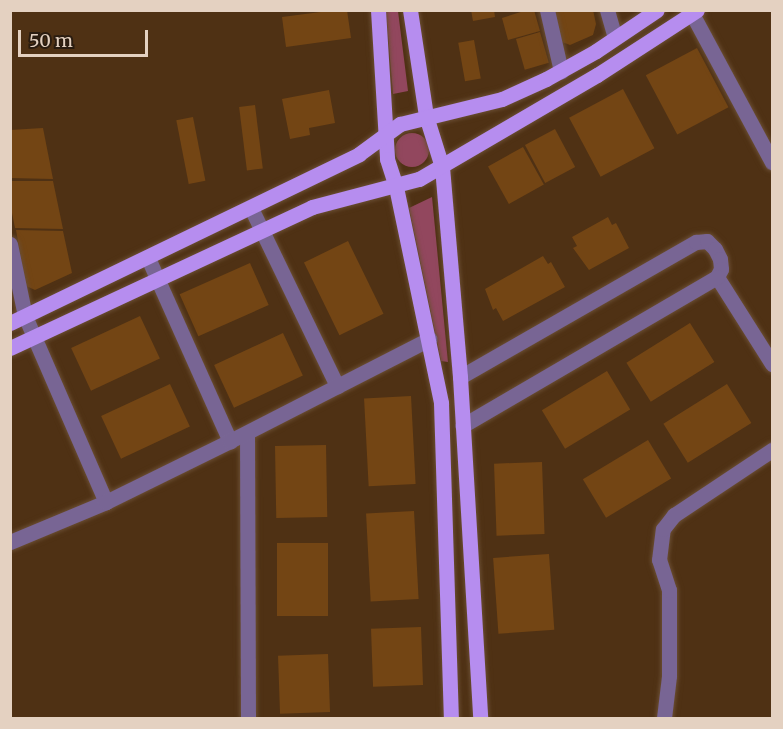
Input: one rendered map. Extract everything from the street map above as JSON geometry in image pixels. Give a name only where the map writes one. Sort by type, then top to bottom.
[{"type":"main road","points":[[378,10],[387,159],[396,187],[441,403],[451,718]]},
{"type":"main road","points":[[410,10],[426,116],[442,167],[460,377],[480,718]]},
{"type":"main road","points":[[10,323],[359,154],[384,133],[400,124],[502,99],[561,71],[657,10]]},
{"type":"main road","points":[[10,348],[312,207],[396,187],[419,179],[597,75],[693,12]]},
{"type":"street","points":[[547,10],[561,71]]},
{"type":"street","points":[[608,10],[615,38]]},
{"type":"street","points":[[693,12],[772,162]]},
{"type":"street","points":[[251,208],[337,386]]},
{"type":"street","points":[[460,377],[696,242],[707,241],[715,249],[720,259],[717,277],[462,426]]},
{"type":"street","points":[[10,244],[25,316],[106,502]]},
{"type":"street","points":[[147,258],[230,441]]},
{"type":"street","points":[[717,277],[772,364]]},
{"type":"street","points":[[10,542],[106,502],[247,433],[429,339]]},
{"type":"street","points":[[247,433],[248,718]]},
{"type":"street","points":[[664,718],[669,676],[669,590],[660,560],[663,529],[675,516],[772,450]]},
{"type":"shaded area","points":[[386,11],[398,11],[408,91],[393,94]]},
{"type":"shaded area","points":[[412,133],[424,138],[429,150],[424,162],[412,167],[400,162],[395,150],[400,138]]},
{"type":"shaded area","points":[[432,197],[448,362],[441,361],[409,208]]},
{"type":"building","points":[[347,10],[351,38],[286,47],[282,17]]},
{"type":"building","points":[[471,10],[494,10],[495,17],[473,21]]},
{"type":"building","points":[[534,10],[540,31],[508,40],[502,18]]},
{"type":"building","points":[[554,10],[593,10],[596,24],[593,35],[570,45],[562,42]]},
{"type":"building","points":[[540,32],[549,63],[525,70],[516,39]]},
{"type":"building","points":[[474,40],[481,78],[465,81],[458,43]]},
{"type":"building","points":[[697,48],[728,107],[677,134],[646,75]]},
{"type":"building","points":[[623,89],[654,148],[601,177],[569,118]]},
{"type":"building","points":[[329,90],[335,123],[309,128],[310,135],[290,139],[282,99]]},
{"type":"building","points":[[255,105],[263,169],[247,170],[239,107]]},
{"type":"building","points":[[193,117],[205,181],[189,184],[176,120]]},
{"type":"building","points":[[43,128],[53,179],[10,178],[10,130]]},
{"type":"building","points":[[555,129],[575,167],[545,183],[525,145]]},
{"type":"building","points":[[523,147],[544,185],[509,204],[488,166]]},
{"type":"building","points":[[10,181],[53,181],[63,229],[15,228],[10,203]]},
{"type":"building","points":[[608,217],[612,225],[616,223],[629,248],[589,270],[573,248],[577,246],[572,237]]},
{"type":"building","points":[[16,230],[63,231],[72,273],[35,290],[26,286]]},
{"type":"building","points":[[348,241],[384,314],[339,335],[304,262]]},
{"type":"building","points":[[543,256],[548,264],[551,262],[565,287],[503,321],[496,308],[493,310],[485,289]]},
{"type":"building","points":[[250,263],[269,305],[198,336],[180,294]]},
{"type":"building","points":[[140,316],[160,359],[91,391],[71,348]]},
{"type":"building","points":[[690,323],[714,362],[651,402],[626,363]]},
{"type":"building","points":[[283,333],[303,376],[234,408],[214,365]]},
{"type":"building","points":[[607,371],[630,410],[565,449],[542,410]]},
{"type":"building","points":[[170,384],[190,427],[121,459],[101,416]]},
{"type":"building","points":[[727,384],[751,423],[688,463],[663,424]]},
{"type":"building","points":[[411,396],[416,484],[369,486],[364,398]]},
{"type":"building","points":[[648,440],[671,479],[606,518],[583,479]]},
{"type":"building","points":[[326,445],[327,517],[276,518],[275,446]]},
{"type":"building","points":[[542,462],[545,534],[497,536],[494,464]]},
{"type":"building","points":[[414,511],[419,599],[371,601],[366,514]]},
{"type":"building","points":[[277,543],[328,543],[328,616],[277,616]]},
{"type":"building","points":[[549,554],[554,630],[498,634],[493,558]]},
{"type":"building","points":[[421,627],[423,685],[373,687],[371,629]]},
{"type":"building","points":[[328,654],[330,712],[280,714],[278,656]]}]
